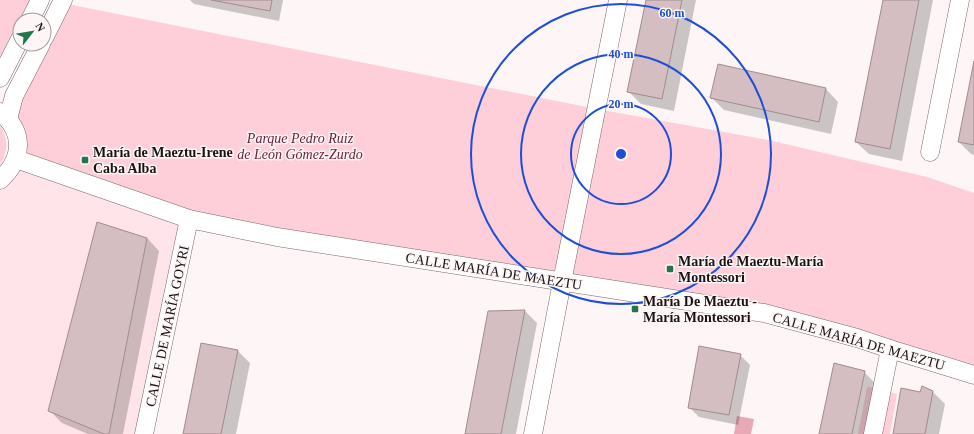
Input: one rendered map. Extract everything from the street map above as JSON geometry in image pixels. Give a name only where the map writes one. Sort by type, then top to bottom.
[{"type":"street","points":[[34,12],[40,0]]},
{"type":"street","points":[[52,22],[63,0]]},
{"type":"street","points":[[533,434],[618,0]]},
{"type":"street","points":[[930,152],[960,0]]},
{"type":"street","points":[[0,78],[13,52]]},
{"type":"street","points":[[0,180],[10,171],[16,159],[18,145],[16,131],[4,115],[37,52]]},
{"type":"street","name":"CALLE MARÍA DE MAEZTU","points":[[16,159],[188,218],[277,237],[764,313],[856,338],[974,375]]},
{"type":"street","name":"CALLE DE MARÍA GOYRI","points":[[144,434],[188,218]]},
{"type":"street","points":[[873,434],[890,349]]},
{"type":"shaded area","points":[[49,170],[189,219],[144,434],[0,434],[0,178],[10,171]]},
{"type":"shaded area","points":[[737,416],[754,419],[751,434],[734,434]]},
{"type":"green space","points":[[0,0],[40,0],[34,12],[12,12],[12,52],[13,52],[0,78]]},
{"type":"green space","name":"Parque Pedro Ruiz de León Gómez-Zurdo","points":[[62,3],[597,109],[768,140],[927,177],[974,193],[974,375],[857,338],[277,237],[16,159],[1,112],[35,52],[52,52],[52,21]]},
{"type":"green space","points":[[0,126],[5,135],[6,150],[0,165]]},
{"type":"green space","points":[[867,387],[875,388],[866,434],[858,434]]},
{"type":"green space","points":[[890,392],[897,394],[890,434],[882,434]]},
{"type":"building","points":[[211,0],[272,0],[270,11]]},
{"type":"building","points":[[646,0],[682,0],[662,99],[627,92]]},
{"type":"building","points":[[883,0],[919,0],[890,149],[855,142]]},
{"type":"building","points":[[974,61],[974,145],[958,142]]},
{"type":"building","points":[[718,64],[826,88],[819,122],[710,98]]},
{"type":"building","points":[[97,222],[147,238],[109,434],[104,434],[48,411]]},
{"type":"building","points":[[525,310],[501,434],[465,434],[488,311]]},
{"type":"building","points":[[201,343],[238,350],[221,434],[183,434]]},
{"type":"building","points":[[699,346],[741,354],[729,415],[688,408]]},
{"type":"building","points":[[834,363],[865,371],[852,434],[819,434]]},
{"type":"building","points":[[922,386],[933,391],[925,434],[893,434],[901,388],[920,392]]},
{"type":"place","name":"María de Maeztu-Irene Caba Alba","points":[[85,160]]},
{"type":"place","name":"María de Maeztu-María Montessori","points":[[670,269]]},
{"type":"place","name":"María De Maeztu - María Montessori","points":[[635,309]]}]
